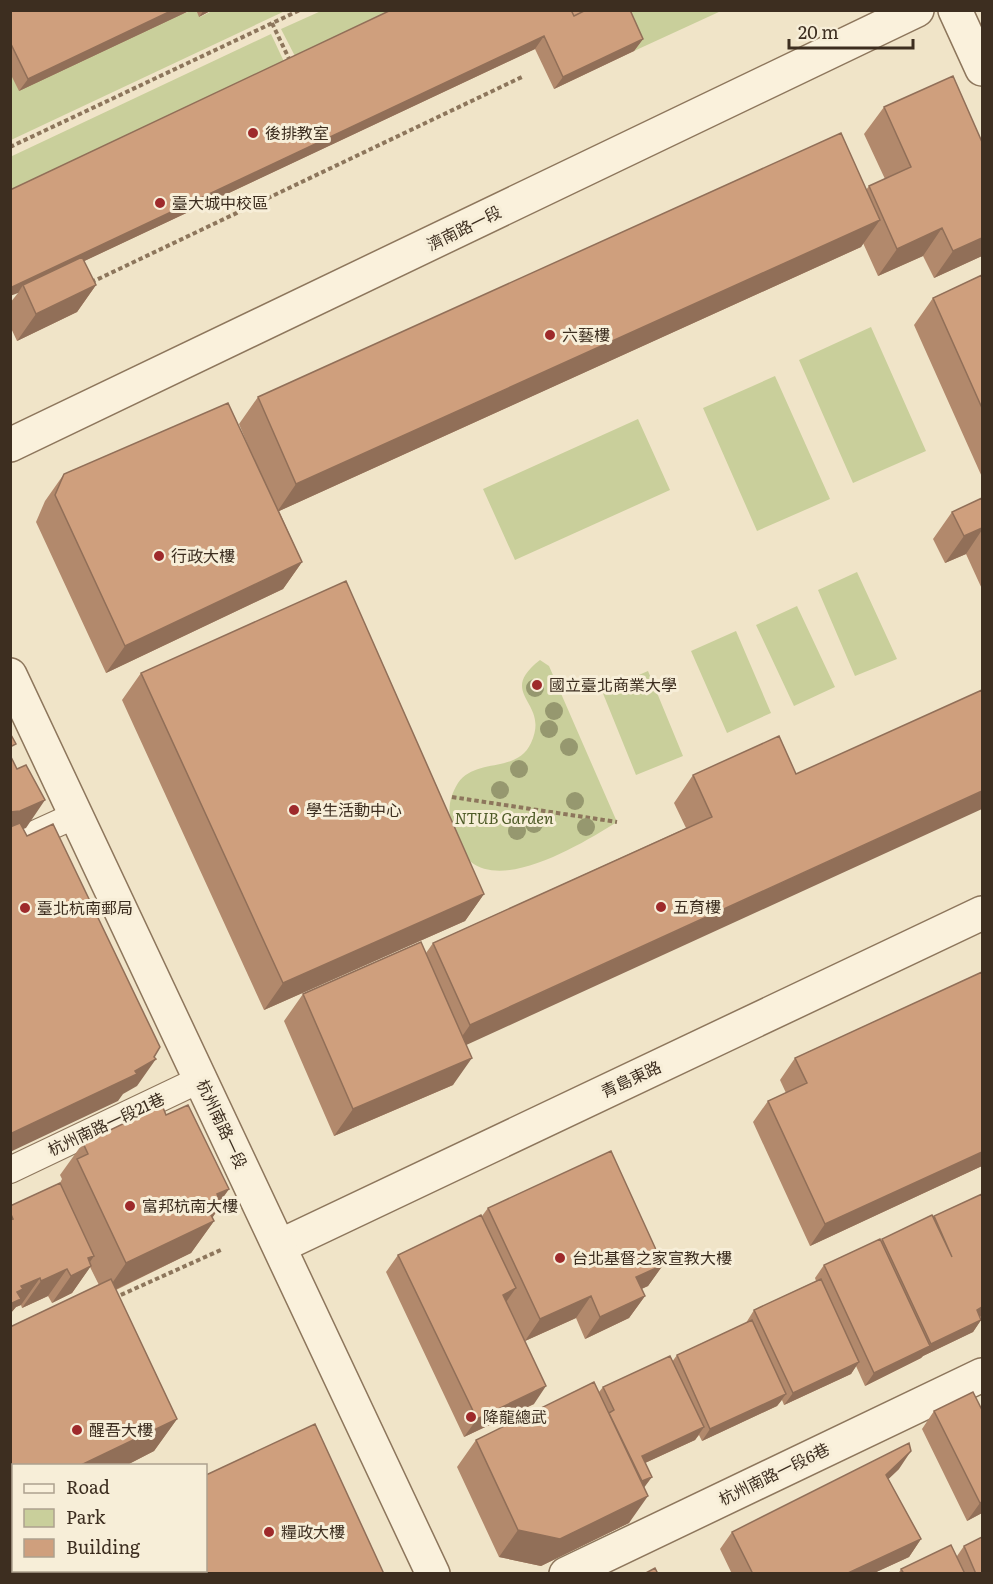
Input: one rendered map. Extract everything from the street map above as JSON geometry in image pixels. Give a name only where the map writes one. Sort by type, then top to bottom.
[{"type":"street","name":"濟南路一段","points":[[10,445],[917,10]]},
{"type":"street","points":[[955,10],[982,69]]},
{"type":"street","name":"杭州南路一段","points":[[10,675],[434,1574]]},
{"type":"street","name":"青島東路","points":[[280,1246],[982,913]]},
{"type":"street","name":"杭州南路一段6巷","points":[[566,1574],[982,1375]]},
{"type":"lane","points":[[10,844],[76,815]]},
{"type":"lane","name":"杭州南路一段21巷","points":[[10,1170],[201,1079]]},
{"type":"path","points":[[10,147],[300,10]]},
{"type":"path","points":[[272,23],[292,65]]},
{"type":"path","points":[[86,278],[94,281],[524,76]]},
{"type":"path","points":[[452,797],[616,822]]},
{"type":"path","points":[[108,1300],[223,1249]]},
{"type":"green space","points":[[196,11],[200,17],[212,11],[285,11],[11,140],[10,73]]},
{"type":"green space","points":[[321,11],[408,11],[298,62],[281,29]]},
{"type":"green space","points":[[593,11],[721,11],[634,51],[619,17]]},
{"type":"green space","points":[[271,34],[287,68],[11,198],[10,157]]},
{"type":"green space","points":[[871,327],[926,451],[853,483],[799,360]]},
{"type":"green space","points":[[775,376],[830,499],[757,531],[703,408]]},
{"type":"green space","points":[[638,419],[670,490],[515,560],[483,489]]},
{"type":"green space","points":[[857,572],[897,659],[855,676],[818,590]]},
{"type":"green space","points":[[797,606],[835,687],[794,706],[756,625]]},
{"type":"green space","points":[[736,631],[771,713],[727,733],[691,651]]},
{"type":"green space","name":"NTUB Garden","points":[[540,660],[549,666],[617,822],[585,841],[545,860],[504,871],[486,869],[471,862],[464,853],[451,821],[450,802],[458,783],[466,775],[475,770],[516,759],[525,753],[535,729],[535,717],[523,691],[522,682]]},
{"type":"green space","points":[[648,671],[683,756],[636,775],[602,691]]},
{"type":"building","points":[[10,10],[173,10],[28,79],[10,42]]},
{"type":"building","name":"後排教室","points":[[391,10],[571,10],[574,16],[586,10],[630,10],[643,39],[563,77],[544,36],[10,288],[10,190]]},
{"type":"building","points":[[571,10],[586,10],[574,16]]},
{"type":"building","points":[[953,76],[982,142],[982,238],[953,251],[942,228],[897,249],[869,186],[911,167],[884,107]]},
{"type":"building","name":"六藝樓","points":[[841,133],[880,220],[296,484],[258,397]]},
{"type":"building","points":[[82,257],[96,285],[36,314],[23,285]]},
{"type":"building","points":[[982,275],[982,408],[933,298]]},
{"type":"building","name":"行政大樓","points":[[228,403],[302,562],[125,646],[55,495],[64,474]]},
{"type":"building","points":[[982,498],[982,528],[964,536],[952,512]]},
{"type":"building","name":"學生活動中心","points":[[346,581],[484,894],[283,983],[141,673]]},
{"type":"building","name":"五育樓","points":[[982,690],[982,791],[470,1025],[433,943],[712,817],[693,775],[779,736],[796,774]]},
{"type":"building","points":[[10,733],[16,744],[10,747]]},
{"type":"building","points":[[10,755],[17,769],[26,765],[45,800],[20,811],[10,812]]},
{"type":"building","points":[[20,823],[27,836],[53,824],[160,1047],[154,1057],[156,1059],[135,1071],[137,1074],[10,1134],[10,827]]},
{"type":"building","points":[[421,942],[472,1058],[353,1109],[303,994]]},
{"type":"building","points":[[982,972],[982,1152],[825,1224],[768,1101],[807,1083],[795,1058]]},
{"type":"building","name":"富邦杭南大樓","points":[[162,1105],[166,1115],[188,1105],[229,1189],[217,1194],[221,1205],[209,1211],[214,1221],[126,1263],[77,1159],[88,1154],[83,1143]]},
{"type":"building","name":"台北基督之家宣教大樓","points":[[611,1151],[663,1265],[636,1277],[645,1296],[600,1317],[591,1296],[540,1319],[488,1208]]},
{"type":"building","points":[[60,1183],[94,1256],[88,1258],[91,1266],[71,1276],[67,1269],[41,1281],[40,1278],[21,1286],[23,1289],[17,1292],[21,1299],[10,1304],[10,1220],[13,1219],[10,1206]]},
{"type":"building","points":[[982,1194],[982,1307],[977,1310],[981,1320],[931,1344],[882,1239],[932,1215],[952,1257],[934,1216]]},
{"type":"building","points":[[481,1215],[516,1288],[503,1295],[546,1386],[477,1419],[398,1255]]},
{"type":"building","points":[[880,1239],[930,1346],[874,1373],[824,1265]]},
{"type":"building","name":"醒吾大樓","points":[[111,1279],[177,1419],[83,1464],[12,1464],[12,1498],[10,1498],[10,1327]]},
{"type":"building","points":[[821,1279],[859,1362],[793,1393],[754,1310]]},
{"type":"building","points":[[752,1320],[786,1394],[710,1429],[677,1355]]},
{"type":"building","points":[[670,1356],[704,1427],[642,1456],[652,1477],[642,1481],[609,1413],[614,1410],[603,1387]]},
{"type":"building","points":[[594,1382],[648,1496],[560,1539],[518,1530],[476,1440]]},
{"type":"building","points":[[973,1392],[982,1410],[982,1502],[980,1503],[934,1411]]},
{"type":"building","name":"糧政大樓","points":[[315,1424],[384,1574],[160,1574],[160,1572],[207,1572],[207,1475]]},
{"type":"building","points":[[909,1443],[911,1451],[886,1475],[921,1539],[846,1574],[753,1574],[732,1532]]},
{"type":"building","points":[[982,1537],[982,1574],[976,1574],[964,1546]]},
{"type":"building","points":[[951,1545],[965,1574],[904,1574],[901,1569]]},
{"type":"building","points":[[655,1568],[658,1574],[644,1574]]},
{"type":"place","name":"後排教室","points":[[253,133]]},
{"type":"place","name":"臺大城中校區","points":[[160,203]]},
{"type":"place","name":"六藝樓","points":[[550,335]]},
{"type":"place","name":"行政大樓","points":[[159,556]]},
{"type":"place","name":"國立臺北商業大學","points":[[537,685]]},
{"type":"place","name":"學生活動中心","points":[[294,810]]},
{"type":"place","name":"五育樓","points":[[661,907]]},
{"type":"place","name":"臺北杭南郵局","points":[[25,908]]},
{"type":"place","name":"富邦杭南大樓","points":[[130,1206]]},
{"type":"place","name":"台北基督之家宣教大樓","points":[[560,1258]]},
{"type":"place","name":"降龍總武","points":[[471,1417]]},
{"type":"place","name":"醒吾大樓","points":[[77,1430]]},
{"type":"place","name":"糧政大樓","points":[[269,1532]]}]
